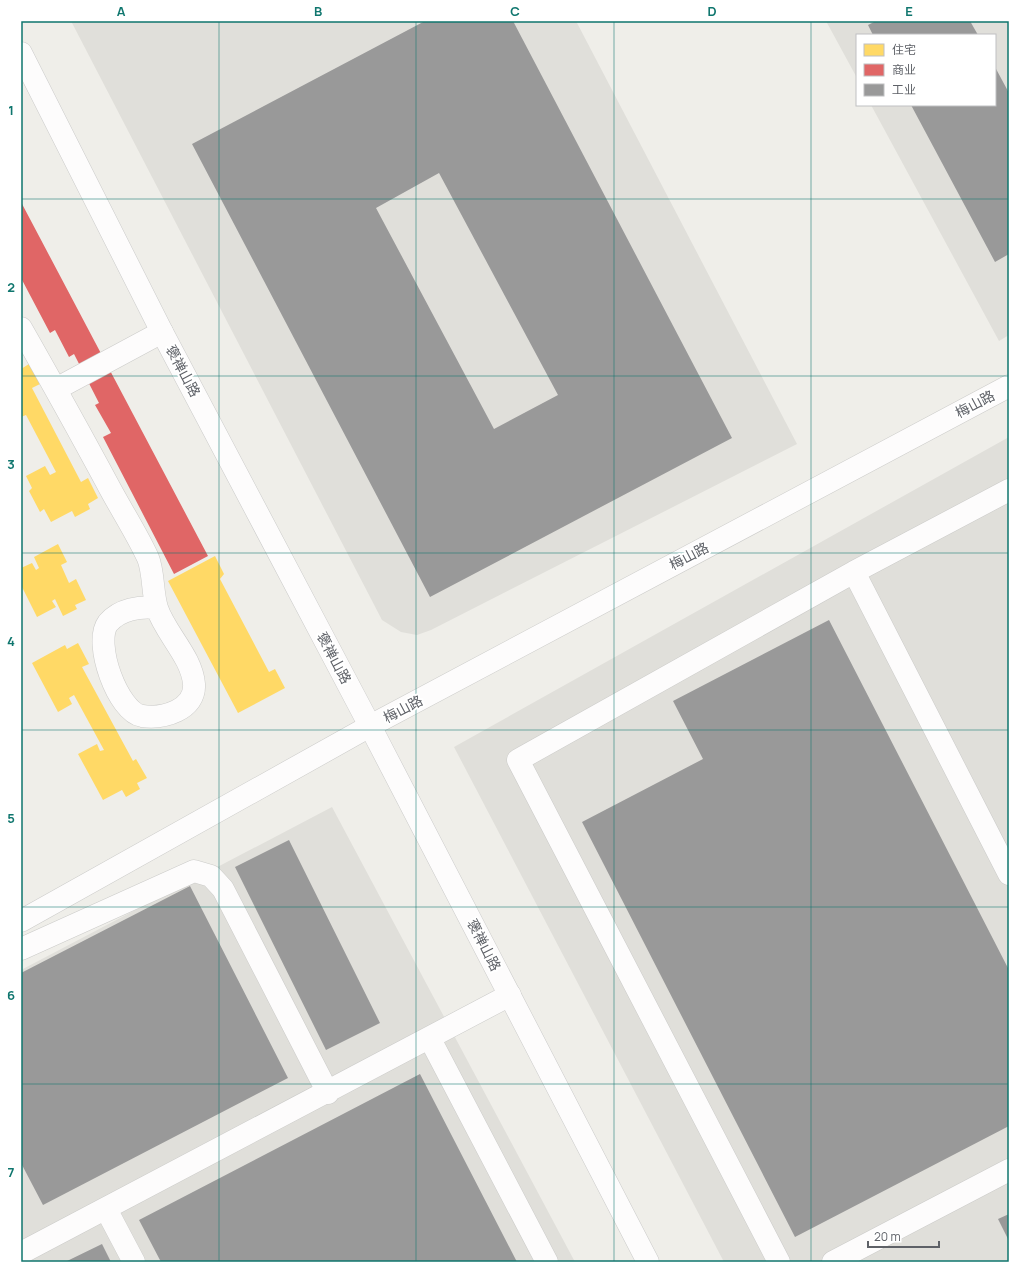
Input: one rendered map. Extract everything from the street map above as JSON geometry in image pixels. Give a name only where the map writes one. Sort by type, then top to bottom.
[{"type":"street","name":"褒禅山路","points":[[21,53],[162,332],[370,726],[648,1262]]},
{"type":"street","points":[[21,328],[149,559],[157,608],[192,672],[194,685],[192,696],[186,705],[176,712],[154,717],[140,716],[125,703],[113,684],[106,663],[103,641],[108,624],[121,613],[135,608],[157,608]]},
{"type":"street","points":[[56,389],[162,332]]},
{"type":"street","name":"梅山路","points":[[21,921],[370,726],[1009,386]]},
{"type":"street","points":[[779,1262],[518,760],[854,572],[1009,490]]},
{"type":"street","points":[[854,572],[1009,874]]},
{"type":"street","points":[[21,950],[194,871],[211,876],[223,889],[328,1093]]},
{"type":"street","points":[[21,1253],[328,1093],[510,995]]},
{"type":"street","points":[[430,1039],[547,1262]]},
{"type":"street","points":[[833,1262],[1009,1170]]},
{"type":"street","points":[[106,1209],[134,1262]]},
{"type":"shaded area","points":[[71,21],[576,21],[797,444],[431,630],[417,635],[401,632],[382,620]]},
{"type":"shaded area","points":[[826,21],[1009,21],[1009,335],[999,341],[872,106],[996,106],[996,34],[856,34],[856,76]]},
{"type":"shaded area","points":[[1009,437],[1009,1262],[724,1262],[454,747]]},
{"type":"shaded area","points":[[332,807],[575,1262],[21,1262],[21,970]]},
{"type":"building: 住宅","points":[[29,364],[40,384],[32,388],[81,482],[88,478],[98,498],[88,504],[90,509],[75,517],[72,511],[51,522],[44,509],[40,512],[29,491],[32,488],[26,476],[45,466],[50,475],[56,472],[26,415],[21,417],[21,369]]},
{"type":"building: 住宅","points":[[58,544],[67,562],[61,565],[69,583],[76,579],[86,600],[75,605],[77,609],[63,616],[55,599],[52,601],[56,607],[37,617],[21,585],[21,568],[32,563],[36,570],[39,568],[34,557]]},
{"type":"building: 住宅","points":[[215,556],[224,574],[220,579],[269,672],[275,669],[285,688],[238,713],[168,581]]},
{"type":"building: 住宅","points":[[78,643],[89,664],[82,667],[133,761],[136,759],[147,778],[137,783],[140,789],[126,797],[122,790],[103,800],[78,754],[97,744],[100,751],[104,750],[74,695],[69,698],[72,704],[58,712],[32,663],[65,645],[67,649]]},
{"type":"building: 商业","points":[[21,202],[208,556],[174,574],[103,437],[111,433],[95,405],[99,403],[74,354],[69,357],[55,330],[50,333],[21,278]]},
{"type":"building: 工业","points":[[425,21],[513,21],[732,438],[430,597],[192,144]],"holes":[[[439,173],[558,395],[494,429],[376,208]]]},
{"type":"building: 工业","points":[[876,21],[970,21],[977,34],[872,34],[868,25]]},
{"type":"building: 工业","points":[[996,69],[1009,93],[1009,254],[995,262],[912,106],[996,106]]},
{"type":"building: 工业","points":[[829,620],[1009,970],[1009,1126],[795,1237],[582,822],[703,759],[673,701]]},
{"type":"building: 工业","points":[[289,840],[380,1023],[326,1050],[235,867]]},
{"type":"building: 工业","points":[[190,886],[288,1078],[43,1205],[21,1163],[21,973]]},
{"type":"building: 工业","points":[[420,1074],[517,1262],[161,1262],[139,1220]]},
{"type":"building: 工业","points":[[1009,1214],[1009,1241],[998,1219]]},
{"type":"building: 工业","points":[[102,1244],[111,1262],[65,1262]]}]
